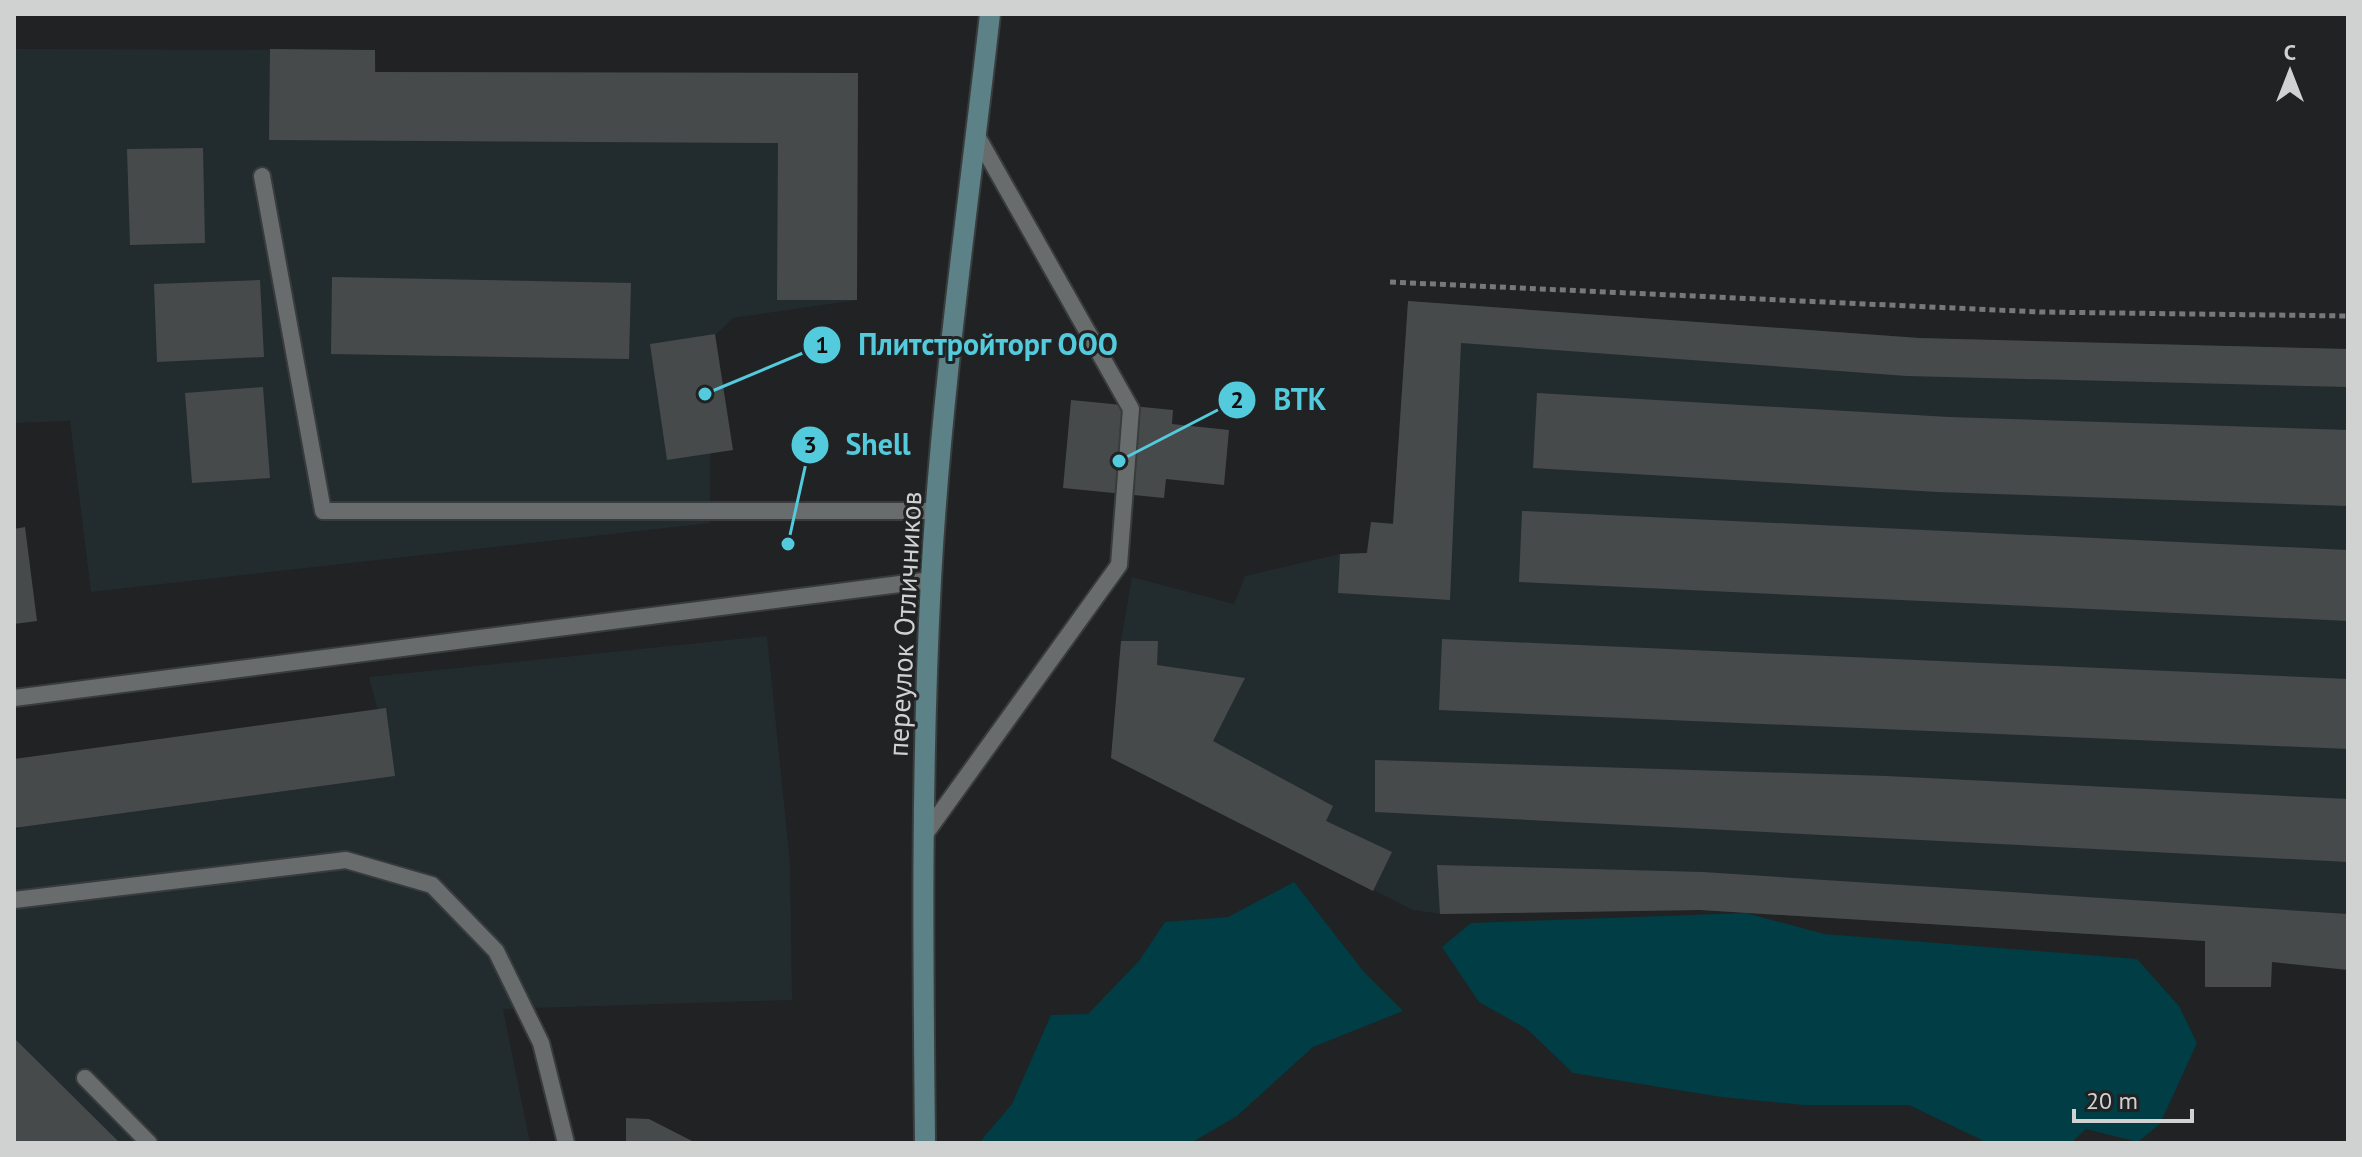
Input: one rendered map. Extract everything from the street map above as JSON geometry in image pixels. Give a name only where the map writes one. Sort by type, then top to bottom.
[{"type":"main road","name":"переулок Отличников","points":[[925,1143],[922,838],[931,580],[990,14]]},
{"type":"lane","points":[[922,838],[1119,565],[1123,518],[1131,409],[977,136]]},
{"type":"lane","points":[[262,176],[323,511],[936,511]]},
{"type":"lane","points":[[14,698],[931,580]]},
{"type":"lane","points":[[14,900],[346,860],[432,885],[496,951],[541,1043],[566,1143]]},
{"type":"lane","points":[[85,1078],[149,1143]]},
{"type":"path","points":[[1390,282],[2040,312],[2348,316]]},
{"type":"shaded area","points":[[14,49],[375,50],[376,72],[858,73],[857,300],[733,318],[711,339],[710,523],[91,592],[70,421],[14,423]]},
{"type":"shaded area","points":[[1408,301],[1919,338],[2348,349],[2348,970],[2204,941],[1700,910],[1440,914],[1413,910],[1111,758],[1121,641],[1132,577],[1234,604],[1245,576],[1340,554],[1366,553],[1371,522],[1393,523]]},
{"type":"shaded area","points":[[767,636],[790,863],[792,1000],[503,1009],[530,1143],[14,1143],[14,831],[22,827],[395,776],[369,677]]},
{"type":"shaded area","points":[[1294,882],[1364,972],[1403,1011],[1313,1047],[1237,1116],[1191,1143],[979,1143],[1012,1104],[1051,1015],[1088,1014],[1139,961],[1165,922],[1228,917]]},
{"type":"shaded area","points":[[1746,913],[1824,934],[2137,959],[2179,1006],[2197,1043],[2160,1124],[2138,1142],[2086,1129],[2071,1143],[1988,1143],[1909,1105],[1803,1105],[1721,1097],[1573,1073],[1527,1029],[1479,1002],[1442,947],[1471,923]]},
{"type":"building","points":[[270,49],[375,50],[375,72],[858,73],[857,300],[777,300],[778,143],[269,140]]},
{"type":"building","points":[[203,148],[205,243],[130,245],[127,149]]},
{"type":"building","points":[[332,277],[631,283],[629,359],[331,354]]},
{"type":"building","points":[[260,280],[264,357],[157,362],[154,284]]},
{"type":"building","points":[[1408,301],[1919,338],[2348,349],[2348,387],[1907,376],[1461,343],[1450,600],[1338,593],[1340,554],[1367,553],[1371,522],[1393,524]]},
{"type":"building","points":[[715,334],[733,450],[667,460],[650,344]]},
{"type":"building","points":[[263,387],[270,478],[192,483],[185,393]]},
{"type":"building","points":[[1537,393],[1949,417],[2348,430],[2348,506],[1937,492],[1533,468]]},
{"type":"building","points":[[1071,400],[1173,410],[1172,424],[1229,430],[1224,485],[1166,479],[1164,498],[1063,488]]},
{"type":"building","points":[[1522,511],[2348,550],[2348,621],[1519,582]]},
{"type":"building","points":[[25,527],[37,621],[14,624],[14,529]]},
{"type":"building","points":[[1442,639],[2348,679],[2348,749],[1439,710]]},
{"type":"building","points":[[1121,641],[1158,641],[1157,665],[1245,678],[1213,741],[1333,806],[1326,821],[1392,852],[1373,891],[1111,758]]},
{"type":"building","points":[[386,708],[395,776],[14,828],[14,759]]},
{"type":"building","points":[[1375,760],[1886,776],[2348,799],[2348,862],[1375,812]]},
{"type":"building","points":[[1437,865],[1703,872],[2348,914],[2348,970],[2272,962],[2271,987],[2205,987],[2205,941],[1700,910],[1440,914]]},
{"type":"building","points":[[14,1038],[120,1143],[14,1143]]},
{"type":"building","points":[[626,1118],[649,1119],[696,1143],[626,1143]]},
{"type":"place","name":"Плитстройторг ООО","points":[[705,394]]},
{"type":"place","name":"ВТК","points":[[1119,461]]},
{"type":"place","name":"Shell","points":[[788,544]]}]
